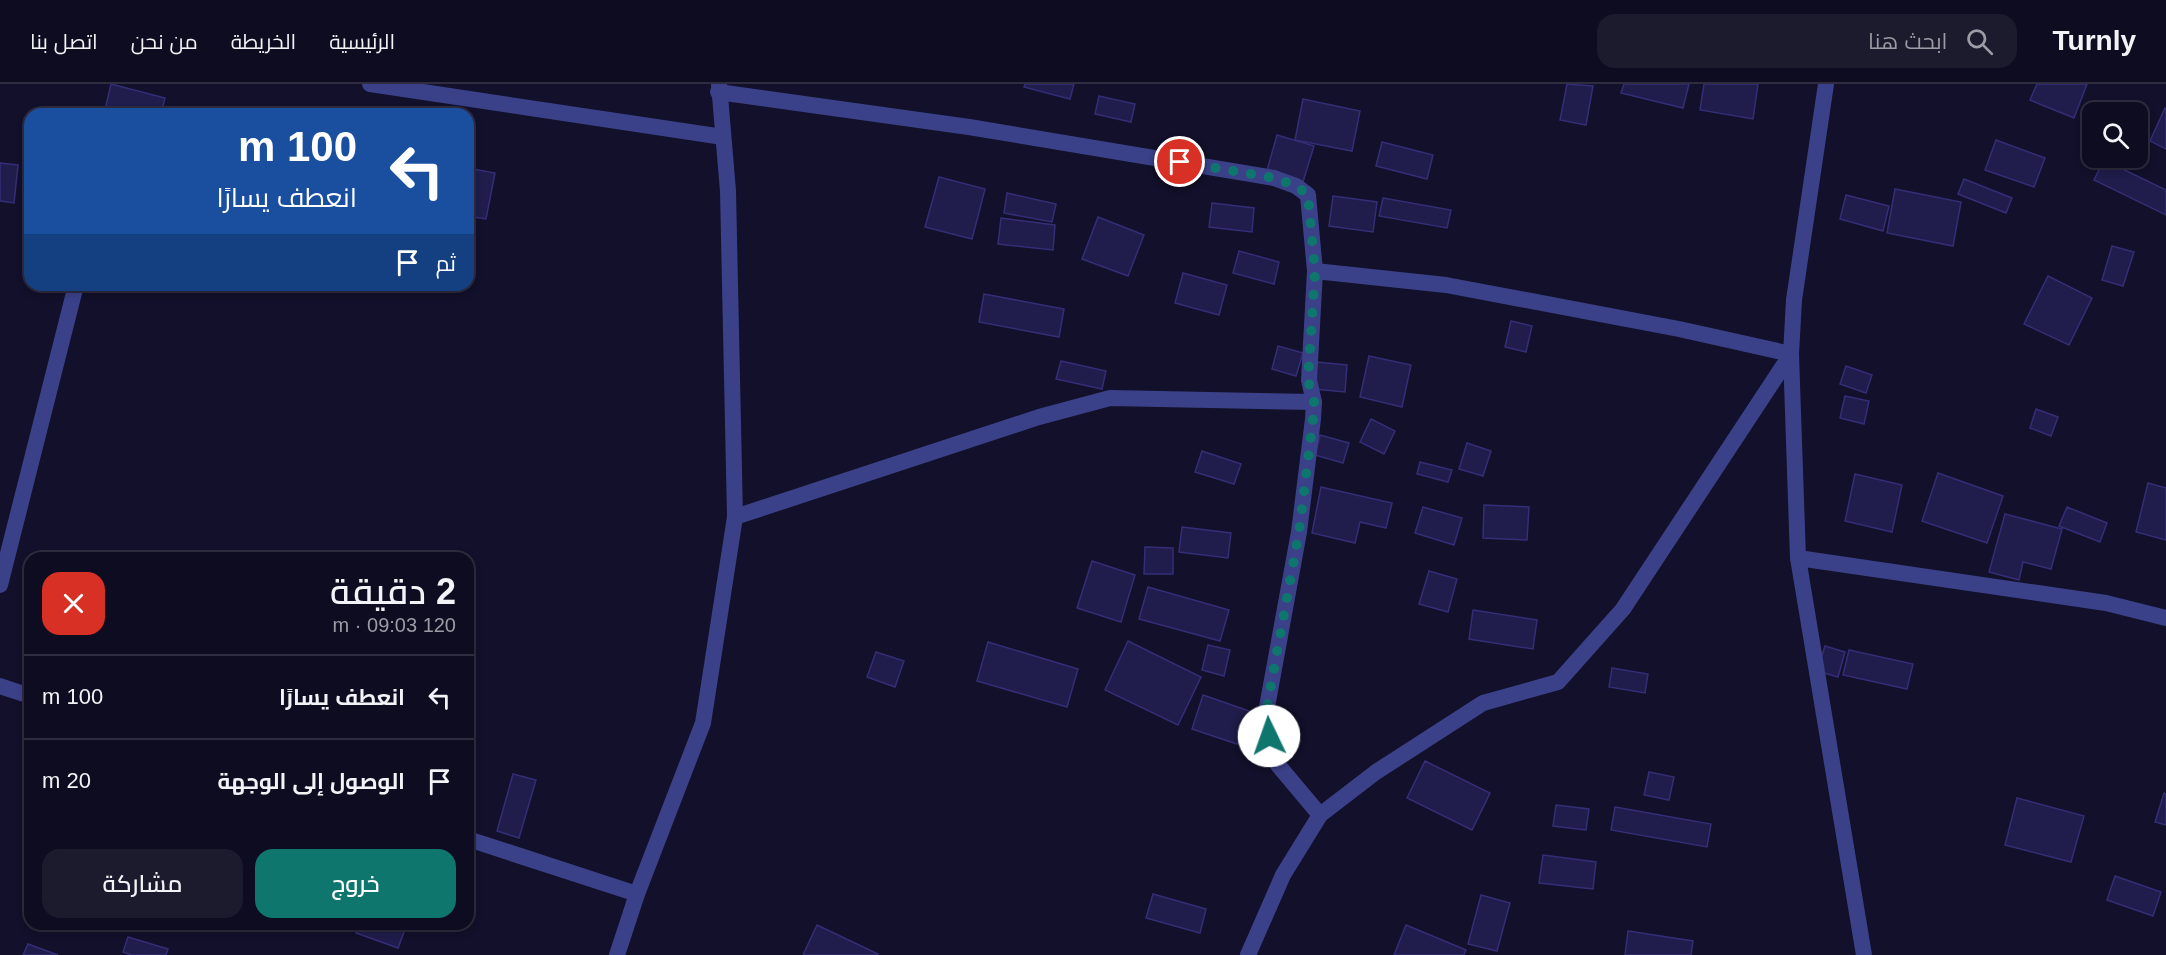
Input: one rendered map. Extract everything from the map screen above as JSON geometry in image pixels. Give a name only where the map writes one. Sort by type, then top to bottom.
[{"type":"street","points":[[370,84],[723,137]]},
{"type":"street","points":[[1826,84],[1794,300],[1791,354],[1798,558],[1864,955]]},
{"type":"street","points":[[617,955],[637,894],[704,723],[735,517],[728,191],[719,88],[1274,178],[1296,186],[1308,195],[1315,272],[1308,380],[1314,402],[1299,532],[1267,707],[1269,736],[1278,765],[1320,815]]},
{"type":"street","points":[[1315,272],[1446,285],[1679,329],[1791,354]]},
{"type":"street","points":[[0,585],[74,291]]},
{"type":"street","points":[[1248,955],[1283,875],[1320,815],[1376,772],[1483,703],[1558,682],[1623,609],[1791,354]]},
{"type":"street","points":[[735,517],[1039,417],[1110,398],[1314,402]]},
{"type":"street","points":[[1798,558],[2106,603],[2166,618]]},
{"type":"street","points":[[0,686],[24,694]]},
{"type":"street","points":[[474,841],[637,894]]},
{"type":"building","points":[[111,84],[165,98],[162,108],[105,108]]},
{"type":"building","points":[[1025,84],[1074,84],[1070,99],[1024,87]]},
{"type":"building","points":[[1567,84],[1593,86],[1586,125],[1560,120]]},
{"type":"building","points":[[1624,84],[1689,84],[1683,108],[1621,93]]},
{"type":"building","points":[[1704,84],[1758,84],[1753,119],[1700,110]]},
{"type":"building","points":[[2037,84],[2087,84],[2074,118],[2030,100]]},
{"type":"building","points":[[1099,96],[1135,104],[1131,122],[1095,114]]},
{"type":"building","points":[[1303,99],[1360,111],[1352,151],[1295,140]]},
{"type":"building","points":[[2166,109],[2166,149],[2150,141]]},
{"type":"building","points":[[1277,135],[1314,146],[1302,185],[1266,174]]},
{"type":"building","points":[[1996,140],[2045,158],[2034,187],[1985,170]]},
{"type":"building","points":[[1382,142],[1433,155],[1427,179],[1376,166]]},
{"type":"building","points":[[0,163],[18,165],[14,203],[0,201]]},
{"type":"building","points":[[2100,168],[2121,168],[2166,190],[2166,215],[2094,180]]},
{"type":"building","points":[[474,169],[495,173],[486,219],[474,217]]},
{"type":"building","points":[[939,177],[985,189],[972,239],[925,227]]},
{"type":"building","points":[[1964,179],[2012,198],[2006,213],[1958,194]]},
{"type":"building","points":[[1895,189],[1961,202],[1953,246],[1887,233]]},
{"type":"building","points":[[1007,193],[1056,204],[1052,222],[1004,213]]},
{"type":"building","points":[[1846,195],[1889,206],[1883,231],[1840,219]]},
{"type":"building","points":[[1333,196],[1377,202],[1373,232],[1329,226]]},
{"type":"building","points":[[1383,198],[1451,210],[1447,228],[1379,216]]},
{"type":"building","points":[[1212,203],[1254,208],[1252,232],[1209,227]]},
{"type":"building","points":[[1098,217],[1144,235],[1128,276],[1082,259]]},
{"type":"building","points":[[1001,218],[1055,225],[1053,250],[998,244]]},
{"type":"building","points":[[2112,246],[2134,252],[2123,286],[2102,280]]},
{"type":"building","points":[[1239,251],[1279,262],[1274,284],[1233,273]]},
{"type":"building","points":[[1183,273],[1227,285],[1219,315],[1175,303]]},
{"type":"building","points":[[2048,276],[2092,298],[2069,345],[2024,324]]},
{"type":"building","points":[[984,294],[1064,309],[1059,337],[979,322]]},
{"type":"building","points":[[1511,321],[1532,326],[1526,352],[1505,347]]},
{"type":"building","points":[[1278,346],[1303,353],[1296,376],[1272,369]]},
{"type":"building","points":[[1369,356],[1411,365],[1402,407],[1360,397]]},
{"type":"building","points":[[1061,361],[1106,371],[1102,389],[1056,379]]},
{"type":"building","points":[[1316,362],[1347,365],[1345,392],[1314,389]]},
{"type":"building","points":[[1846,366],[1872,375],[1866,393],[1840,384]]},
{"type":"building","points":[[1845,396],[1869,401],[1864,424],[1840,418]]},
{"type":"building","points":[[2036,409],[2058,417],[2051,436],[2030,428]]},
{"type":"building","points":[[1371,419],[1395,431],[1384,454],[1360,442]]},
{"type":"building","points":[[1320,435],[1349,443],[1343,463],[1315,455]]},
{"type":"building","points":[[1467,443],[1491,451],[1483,476],[1459,469]]},
{"type":"building","points":[[1202,451],[1241,464],[1234,484],[1195,472]]},
{"type":"building","points":[[1420,462],[1452,470],[1448,482],[1417,474]]},
{"type":"building","points":[[1938,473],[2003,496],[1987,543],[1922,521]]},
{"type":"building","points":[[1855,474],[1902,485],[1892,532],[1845,521]]},
{"type":"building","points":[[2148,483],[2166,488],[2166,540],[2136,532]]},
{"type":"building","points":[[1321,487],[1392,503],[1386,528],[1360,522],[1355,543],[1312,533]]},
{"type":"building","points":[[1484,505],[1529,507],[1527,540],[1483,538]]},
{"type":"building","points":[[1423,507],[1462,518],[1454,545],[1415,533]]},
{"type":"building","points":[[2067,507],[2107,523],[2100,542],[2059,526]]},
{"type":"building","points":[[2005,514],[2062,529],[2051,569],[2023,562],[2019,580],[1989,572]]},
{"type":"building","points":[[1182,527],[1231,533],[1228,558],[1179,552]]},
{"type":"building","points":[[1145,547],[1173,548],[1173,574],[1144,574]]},
{"type":"building","points":[[1092,561],[1135,575],[1121,622],[1077,608]]},
{"type":"building","points":[[1429,571],[1457,579],[1448,612],[1419,604]]},
{"type":"building","points":[[1148,587],[1229,610],[1220,641],[1139,619]]},
{"type":"building","points":[[1473,610],[1537,620],[1533,649],[1469,639]]},
{"type":"building","points":[[1128,641],[1201,677],[1178,725],[1105,690]]},
{"type":"building","points":[[988,642],[1078,669],[1067,707],[977,681]]},
{"type":"building","points":[[1208,645],[1230,650],[1224,676],[1202,670]]},
{"type":"building","points":[[1825,646],[1845,652],[1838,677],[1817,671]]},
{"type":"building","points":[[1849,650],[1913,664],[1907,689],[1843,675]]},
{"type":"building","points":[[876,652],[904,661],[895,687],[867,677]]},
{"type":"building","points":[[1612,668],[1648,674],[1645,693],[1609,687]]},
{"type":"building","points":[[1203,695],[1249,711],[1237,744],[1192,729]]},
{"type":"building","points":[[1425,761],[1490,793],[1472,830],[1407,798]]},
{"type":"building","points":[[1649,772],[1674,777],[1669,800],[1644,795]]},
{"type":"building","points":[[513,774],[536,780],[519,838],[497,831]]},
{"type":"building","points":[[2164,793],[2166,794],[2166,825],[2155,822]]},
{"type":"building","points":[[2017,798],[2084,816],[2071,862],[2005,845]]},
{"type":"building","points":[[1556,805],[1589,809],[1586,830],[1553,826]]},
{"type":"building","points":[[1615,807],[1711,824],[1707,847],[1611,830]]},
{"type":"building","points":[[1543,855],[1596,862],[1593,889],[1539,883]]},
{"type":"building","points":[[2115,876],[2161,892],[2153,916],[2107,900]]},
{"type":"building","points":[[1153,894],[1206,909],[1200,933],[1146,918]]},
{"type":"building","points":[[1481,895],[1510,903],[1497,951],[1468,944]]},
{"type":"building","points":[[817,925],[878,954],[803,955]]},
{"type":"building","points":[[1406,925],[1466,950],[1464,955],[1394,955]]},
{"type":"building","points":[[357,930],[405,930],[398,948],[356,933]]},
{"type":"building","points":[[1628,931],[1693,941],[1691,955],[1625,955]]},
{"type":"building","points":[[128,937],[168,949],[166,955],[132,955],[123,952]]},
{"type":"building","points":[[28,944],[58,955],[23,955]]},
{"type":"route","points":[[1180,162],[1274,178],[1296,186],[1308,195],[1315,272],[1308,380],[1314,402],[1313,419],[1299,532],[1267,707],[1269,736]]}]
